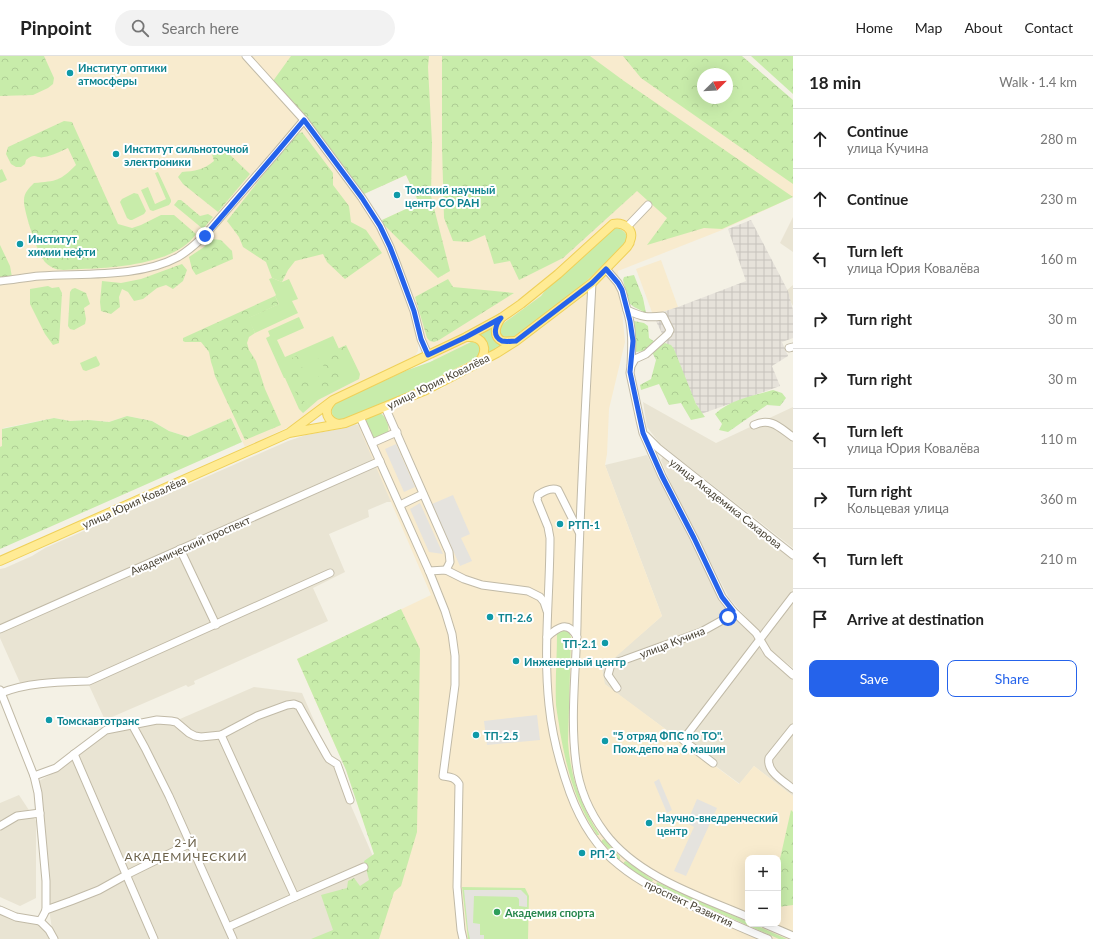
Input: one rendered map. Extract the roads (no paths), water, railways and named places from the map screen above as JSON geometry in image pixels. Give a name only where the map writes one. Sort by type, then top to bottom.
[{"type":"main road","name":"улица Юрия Ковалёва","points":[[0,561],[289,433],[333,400],[466,337],[501,318],[558,274],[613,224],[622,224],[630,231],[630,242],[627,247],[592,283],[516,341],[497,353],[426,390],[360,417],[340,424],[289,433]]},
{"type":"main road","points":[[501,318],[495,331],[497,336],[500,340],[516,341]]},
{"type":"main road","points":[[466,337],[475,337],[479,339],[483,345],[484,352],[482,358],[478,362]]},
{"type":"main road","points":[[333,400],[328,406],[326,413],[333,423],[340,424]]},
{"type":"street","points":[[246,56],[304,120],[362,198],[380,226],[397,265],[414,311],[421,339],[428,355]]},
{"type":"street","points":[[0,281],[39,276],[99,274],[139,270],[162,264],[178,257],[205,236],[304,120]]},
{"type":"street","points":[[627,227],[648,205]]},
{"type":"street","points":[[606,269],[622,290],[630,321],[633,341],[631,366]]},
{"type":"street","name":"проспект Развития","points":[[592,283],[580,532],[574,710],[576,765],[581,786],[588,806],[605,834],[626,856],[643,869],[667,882],[745,916]]},
{"type":"street","points":[[627,310],[644,317],[653,318],[664,316],[670,330],[668,334],[646,354],[635,359],[631,366]]},
{"type":"street","name":"улица Академика Сахарова","points":[[631,366],[630,372],[643,433],[654,450],[793,555]]},
{"type":"street","points":[[386,406],[449,552],[450,562],[446,570]]},
{"type":"street","points":[[360,417],[429,571],[452,634],[454,651],[454,685],[443,776],[453,777],[457,780],[458,784],[457,887],[463,939]]},
{"type":"street","points":[[754,425],[769,422],[793,437]]},
{"type":"street","points":[[372,443],[397,432]]},
{"type":"street","points":[[654,450],[662,476],[722,597],[733,611],[756,633],[760,638],[762,646],[768,653],[793,675]]},
{"type":"street","name":"Академический проспект","points":[[0,629],[380,461]]},
{"type":"street","name":"проспект Развития","points":[[580,532],[558,490],[551,489],[538,495],[537,500],[548,527],[550,538],[547,637],[547,680],[549,706],[556,746],[564,777],[575,806],[584,824],[596,841],[618,865],[660,892],[768,939]]},
{"type":"street","points":[[400,505],[423,494]]},
{"type":"street","points":[[180,549],[216,625]]},
{"type":"street","points":[[429,571],[446,570],[464,579],[482,585],[521,589],[534,593],[544,602],[548,616]]},
{"type":"street","points":[[40,921],[46,910],[46,881],[38,793],[34,776],[0,692],[47,682],[89,681],[330,573]]},
{"type":"street","points":[[714,763],[683,740],[793,596]]},
{"type":"street","name":"улица Кучина","points":[[617,688],[608,675],[611,664],[700,632],[728,617],[733,611]]},
{"type":"street","points":[[547,637],[556,629],[563,626],[574,631],[577,637]]},
{"type":"street","points":[[34,776],[56,768],[106,730],[157,720],[176,722],[195,736],[201,737],[221,735],[257,716],[294,704],[299,706],[329,759],[337,764],[350,800]]},
{"type":"street","points":[[133,724],[170,796],[233,939]]},
{"type":"street","points":[[793,728],[769,758],[768,764],[771,770],[793,789]]},
{"type":"street","points":[[221,735],[295,896]]},
{"type":"street","points":[[74,754],[154,939]]},
{"type":"street","points":[[0,826],[17,816],[40,813]]},
{"type":"street","points":[[596,841],[605,834]]},
{"type":"street","points":[[46,910],[99,890],[191,843]]},
{"type":"street","points":[[618,865],[626,856]]},
{"type":"street","points":[[228,927],[295,896],[364,867]]},
{"type":"street","points":[[0,910],[16,916],[40,921],[49,930],[54,939]]},
{"type":"street","points":[[772,927],[793,936]]},
{"type":"place","name":"Институт оптики атмосферы","points":[[70,73]]},
{"type":"place","name":"Институт сильноточной электроники","points":[[116,154]]},
{"type":"place","name":"Томский научный центр СО РАН","points":[[397,195]]},
{"type":"place","name":"Институт химии нефти","points":[[20,244]]},
{"type":"place","name":"РТП-1","points":[[560,524]]},
{"type":"place","name":"ТП-2.6","points":[[490,617]]},
{"type":"place","name":"ТП-2.1","points":[[605,643]]},
{"type":"place","name":"Инженерный центр","points":[[516,661]]},
{"type":"place","name":"Томскавтотранс","points":[[49,720]]},
{"type":"place","name":"ТП-2.5","points":[[476,735]]},
{"type":"place","name":"\"5 отряд ФПС по ТО\". Пож.депо на 6 машин","points":[[605,741]]},
{"type":"place","name":"Научно-внедренческий центр","points":[[649,823]]},
{"type":"place","name":"РП-2","points":[[582,853]]},
{"type":"place","name":"Академия спорта","points":[[497,912]]},
{"type":"district","name":"2-Й АКАДЕМИЧЕСКИЙ","points":[[186,849]]}]
